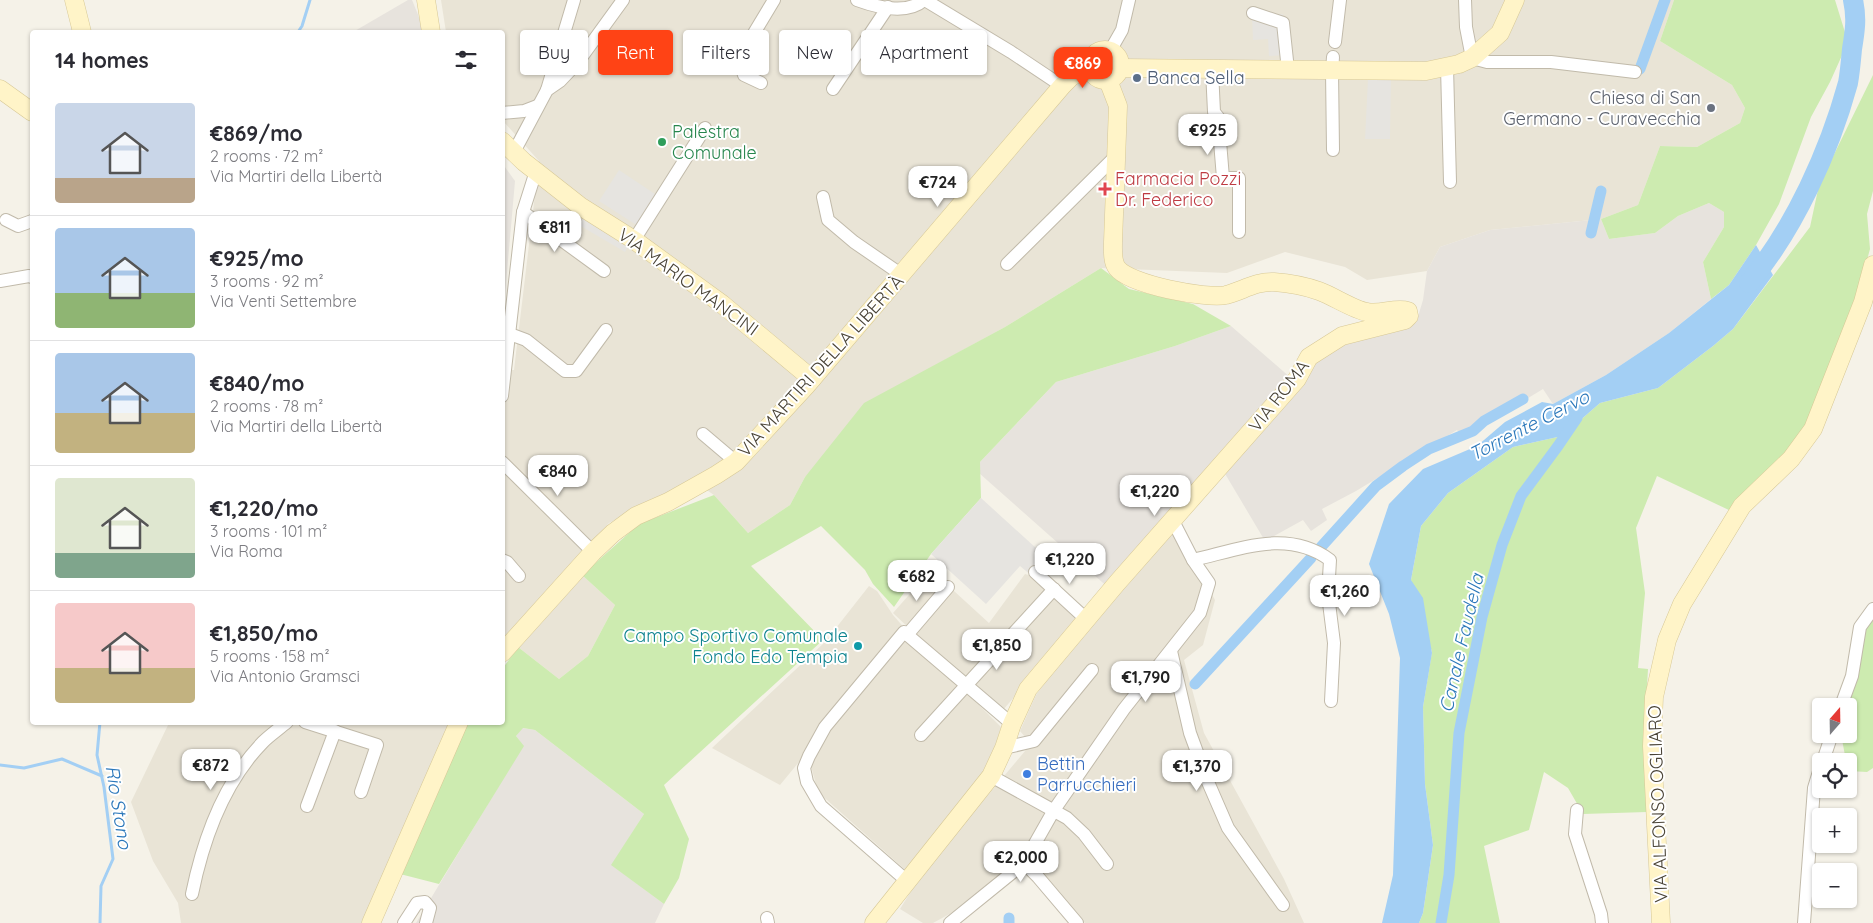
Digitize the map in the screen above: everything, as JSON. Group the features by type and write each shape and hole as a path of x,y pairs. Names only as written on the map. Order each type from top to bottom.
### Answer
{"street":[{"path":"74,0 82,30"},
{"path":"426,0 431,30"},
{"path":"508,147 547,90 574,0"},
{"path":"547,90 560,81 578,62 624,0"},
{"path":"761,83 744,75 739,58 774,0"},
{"path":"857,0 873,6 888,8 918,5 924,0 1011,52 1062,86"},
{"path":"1335,42 1340,0"},
{"path":"1465,0 1466,27 1472,58"},
{"path":"1114,74 1118,58 1110,51 1096,52 1092,56 1089,66 1090,71 1097,79 1114,74 1212,70 1288,70 1332,64 1426,71 1459,64 1472,58 1500,33 1515,0"},
{"path":"1110,51 1122,30 1128,6"},
{"path":"833,89 888,8"},
{"path":"1253,13 1283,22 1288,70"},
{"path":"1472,58 1487,62 1550,62 1635,72"},
{"path":"1332,64 1333,150"},
{"name":"VIA MARTIRI DELLA LIBERTÀ","path":"505,650 593,552 613,534 636,516 668,502 736,462 812,379 1062,86 1071,77 1089,66"},
{"path":"1446,67 1450,182"},
{"path":"1212,70 1214,112 1218,117 1223,178 1239,178 1239,232"},
{"name":"VIA ROMA","path":"874,923 992,776 1028,689 1086,619 1297,380 1309,356 1342,336 1405,320 1409,316 1408,311 1400,309 1385,313 1366,312 1317,290 1271,282 1247,286 1227,295 1214,296 1150,285 1129,277 1117,268 1113,258 1118,106 1114,74"},
{"path":"0,90 30,111"},
{"path":"505,113 524,111 537,106"},
{"path":"634,240 705,128"},
{"name":"VIA MARIO MANCINI","path":"508,147 536,172 580,206 634,240 722,304 812,379"},
{"path":"1008,264 1116,156"},
{"path":"505,373 523,212 536,172"},
{"path":"823,197 828,220 854,242 902,275"},
{"path":"523,212 604,271"},
{"path":"6,220 18,226 30,222"},
{"name":"VIA ALFONSO OGLIARO","path":"1661,923 1652,746 1654,697 1667,640 1682,604 1742,506 1791,459 1813,429 1863,302 1873,265"},
{"path":"0,281 30,277"},
{"path":"510,334 526,340 565,371 576,371 606,330"},
{"path":"703,434 736,462"},
{"path":"505,465 593,552"},
{"path":"950,923 1024,863 1054,810 1124,709 1200,613 1209,582 1193,560 1173,521"},
{"path":"1193,560 1214,556 1231,549 1262,544 1290,545 1319,552 1330,560 1328,594 1334,643 1331,701"},
{"path":"505,561 519,576"},
{"path":"1035,572 1086,619"},
{"path":"907,635 948,587"},
{"path":"921,735 1054,589"},
{"path":"1845,698 1852,676 1860,627 1873,610"},
{"path":"907,881 822,806 806,782 804,768 825,727 904,632 1012,724"},
{"path":"1171,651 1190,734 1228,828 1283,905"},
{"path":"1004,748 1034,741 1092,670"},
{"path":"192,894 197,869 224,798 242,767 258,748 284,725"},
{"path":"315,725 377,745 362,792"},
{"path":"371,923 458,725"},
{"path":"307,806 335,731"},
{"path":"992,776 1067,818 1084,834 1107,864"},
{"path":"1804,923 1806,871 1813,798"},
{"path":"1577,810 1575,834 1601,914 1602,923"},
{"path":"1024,863 1077,923"},
{"path":"404,923 417,903 424,902 430,908 426,923"}],"shaded area":[{"path":"408,0 412,0 424,30 356,30"},
{"path":"441,0 1674,0 1660,41 1732,85 1745,108 1740,123 1697,147 1660,146 1638,205 1601,219 1490,230 1440,247 1427,271 1367,280 1345,267 1285,252 1227,273 1101,268 1005,327 941,362 805,477 790,505 748,533 714,495 692,480 609,523 570,568 582,575 615,605 588,656 559,679 518,647 508,633 505,636 505,370 514,370 539,161 505,123 505,30 446,30"},
{"path":"1283,14 1285,55 1269,56 1268,39 1253,40 1252,16"},
{"path":"1368,78 1391,79 1390,139 1365,139"},
{"path":"505,167 515,181 505,295"},
{"path":"619,170 658,196 638,226 599,201"},
{"path":"1709,203 1724,212 1724,227 1703,262 1711,299 1669,333 1606,375 1553,404 1543,389 1463,437 1457,430 1356,491 1322,509 1327,520 1311,531 1303,520 1265,541 1224,472 1111,590 979,473 980,462 1056,382 1175,346 1231,326 1291,378 1325,350 1416,323 1423,300 1427,271 1440,247 1490,230 1601,219 1609,239 1655,233 1678,216"},
{"path":"584,215 631,243 625,252 579,225"},
{"path":"981,498 1048,559 1032,576 1020,566 986,604 931,554"},
{"path":"1173,521 1215,600 1203,645 1184,660 1204,733 1284,879 1304,923 1085,923 1024,854 966,905 933,923 923,923 900,909 923,872 1031,744 1020,731 1036,695"},
{"path":"931,570 989,623 1025,574 1054,582 1087,612 1003,710 948,665 893,613"},
{"path":"869,586 877,591 893,615 907,631 780,785 712,748 825,642"},
{"path":"907,639 960,686 1001,727 985,778 911,875 818,792 810,762 825,737"},
{"path":"168,725 449,725 364,923 181,923 178,903 153,861 131,802"},
{"path":"522,728 535,730 644,814 612,865 664,904 655,923 416,923 523,746 516,736"}],"green space":[{"path":"1674,0 1835,0 1848,42 1830,82 1811,117 1779,204 1756,245 1729,285 1711,299 1703,262 1724,227 1724,212 1709,203 1678,216 1655,233 1609,239 1601,219 1638,205 1660,146 1697,147 1740,123 1745,108 1732,85 1660,41"},
{"path":"1873,75 1873,191 1867,214 1870,249 1856,300 1807,424 1786,453 1731,511 1657,476 1636,528 1645,593 1638,668 1648,669 1646,704 1647,812 1583,814 1568,788 1544,772 1529,830 1484,846 1500,923 1419,923 1423,913 1433,845 1425,784 1423,707 1432,652 1411,580 1421,526 1448,493 1513,447 1562,436 1600,403 1658,388 1733,329 1810,227 1819,185"},
{"path":"1101,268 1129,289 1193,304 1231,326 1175,346 1056,382 980,462 981,498 931,554 894,607 873,584 865,570 821,526 751,566 823,640 664,785 689,839 679,878 664,904 611,865 644,814 535,730 523,728 516,736 524,746 439,884 400,874 464,725 505,725 505,665 518,647 559,679 588,656 615,605 582,575 639,524 714,495 748,533 790,505 805,477 864,403 1005,327"},
{"path":"1873,618 1873,768 1867,772 1857,771 1857,753 1845,753 1843,743 1858,742 1858,698 1849,698 1864,631"}],"water":[{"path":"1756,245 1773,275 1733,329 1713,346 1658,388 1600,403 1562,436 1513,447 1448,493 1421,526 1411,580 1423,598 1432,653 1423,707 1425,784 1433,845 1423,913 1419,923 1382,923 1393,875 1400,658 1389,614 1369,564 1389,504 1423,469 1477,446 1505,422 1542,402 1553,404 1606,375 1669,333 1729,285"}],"waterway":[{"name":"Rio Stono","path":"299,30 310,0"},
{"path":"1640,69 1665,0"},
{"name":"Torrente Cervo","path":"1749,283 1766,261 1796,213 1809,188 1831,135 1849,79 1855,24 1853,0"},
{"path":"1591,233 1601,191"},
{"path":"1321,547 1376,486 1403,466 1429,449 1473,431 1484,421 1523,399"},
{"name":"Canale Faudella","path":"1441,923 1449,875 1459,733 1482,617 1502,545 1521,496 1577,418"},
{"path":"1195,684 1311,558"},
{"name":"Rio Stono","path":"100,725 97,755 104,787 113,859 101,886 100,923"},
{"path":"0,765 24,768 62,759 102,776"},
{"path":"1009,918 1009,923"}],"place":[{"name":"Banca Sella","path":"1137,78"},
{"name":"Chiesa di San Germano - Curavecchia","path":"1711,108"},
{"name":"Palestra Comunale","path":"662,142"},
{"name":"Farmacia Pozzi Dr. Federico","path":"1105,189"},
{"name":"Campo Sportivo Comunale Fondo Edo Tempia","path":"858,646"},
{"name":"Bettin Parrucchieri","path":"1027,774"}]}
